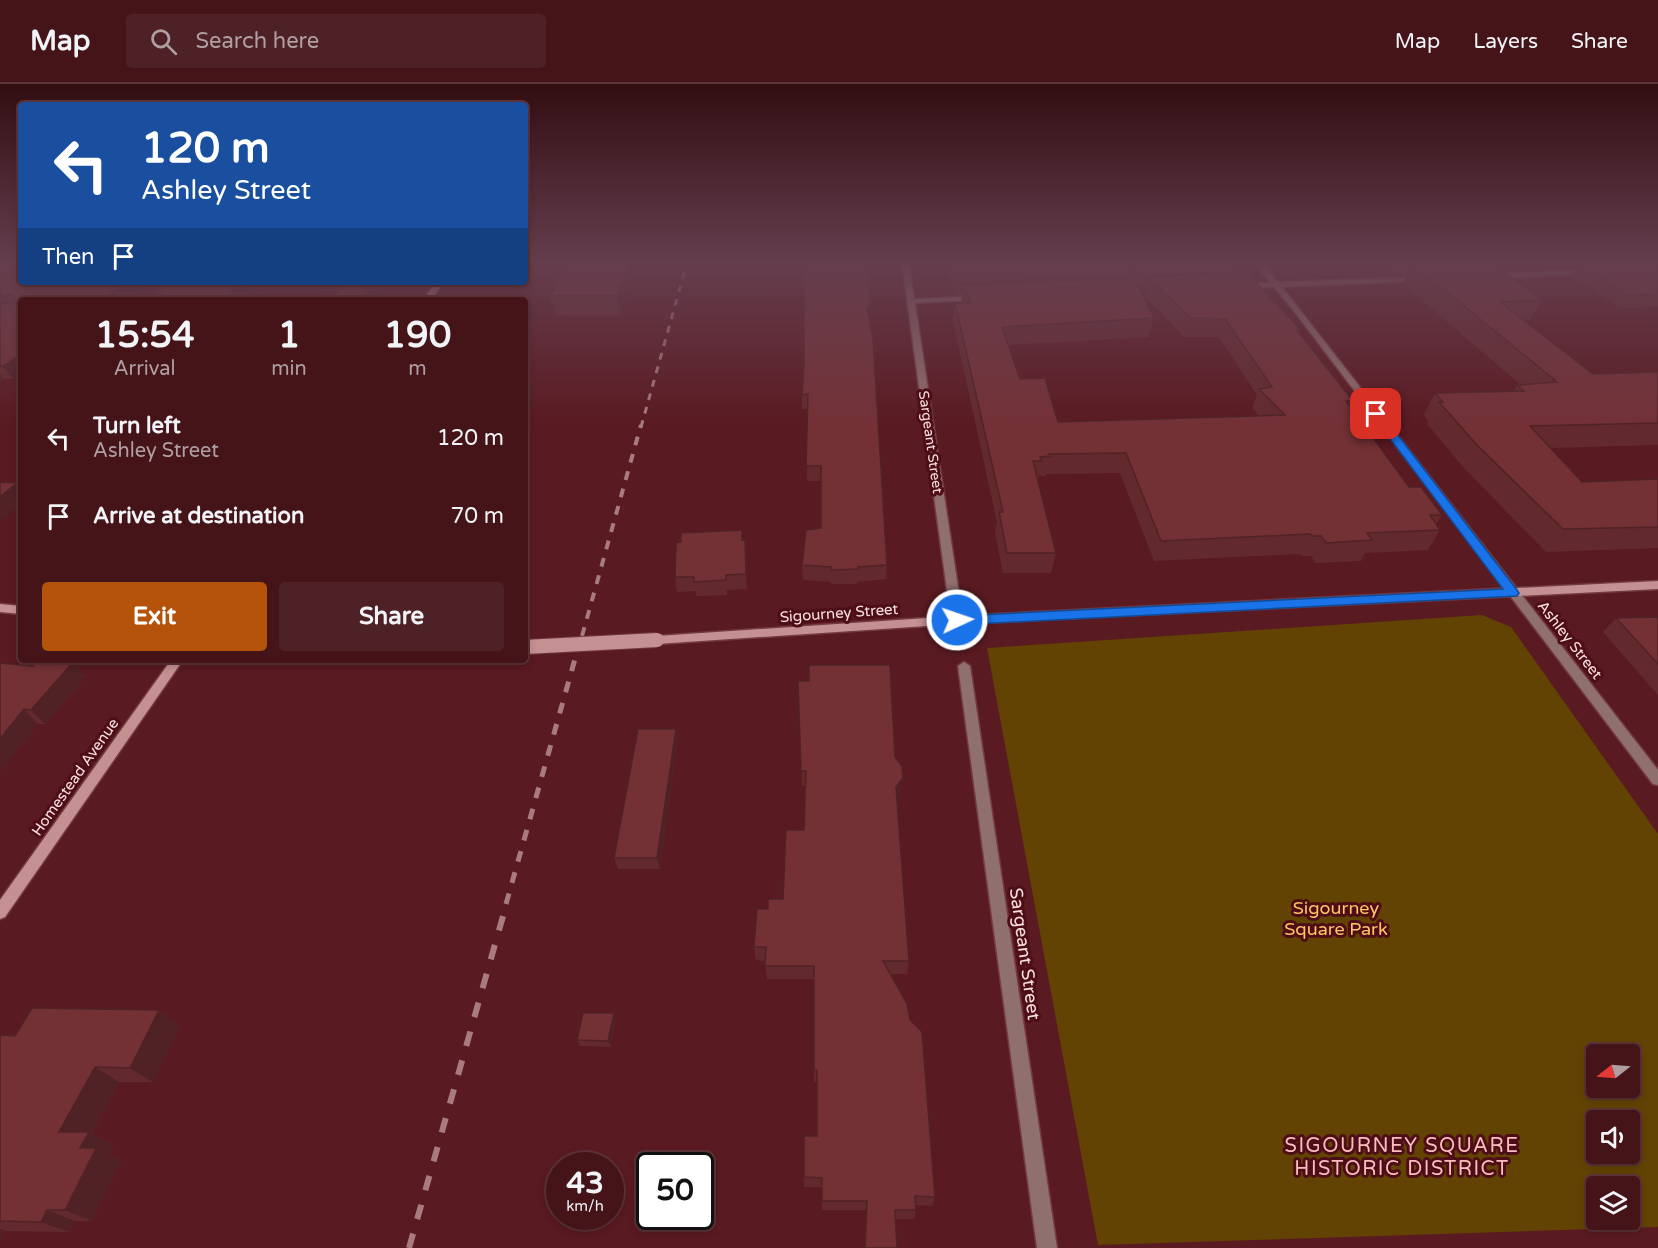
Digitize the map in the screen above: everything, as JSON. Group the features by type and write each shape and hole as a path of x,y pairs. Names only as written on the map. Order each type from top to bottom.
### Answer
{"main road":[{"name":"Sigourney Street","path":"528,647 957,620 1658,585"},
{"path":"0,608 18,610"},
{"name":"Homestead Avenue","path":"0,912 175,663"}],"street":[{"name":"Sargeant Street","path":"912,317 957,620"},
{"name":"Ashley Street","path":"1302,317 1658,780"},
{"name":"Sargeant Street","path":"964,666 1047,1248"}],"green space":[{"name":"Sigourney Square Park","path":"1482,615 1511,627 1658,834 1658,1227 1640,1228 1640,1176 1586,1176 1586,1229 1098,1245 987,648"}],"building":[{"path":"0,317 18,317 18,356 0,366"},
{"path":"804,317 869,317 873,338 887,565 831,570 831,567 802,565 806,530 821,528 821,466 806,466 808,394 802,395"},
{"path":"958,317 1154,317 1002,327 1020,379 1045,378 1058,422 1285,415 1259,389 1272,387 1225,319 1190,318 1289,317 1301,330 1297,330 1353,401 1346,401 1409,487 1421,487 1442,515 1430,515 1440,530 1367,533 1372,540 1326,543 1321,536 1310,534 1161,541 1126,453 1049,454 1050,456 1040,457 1042,461 1033,461 1056,553 1007,553 999,512 1003,512"},
{"path":"1478,317 1520,317 1593,374 1658,372 1658,423 1530,426 1582,482 1658,479 1658,527 1563,529 1477,445 1439,402 1443,402 1435,393 1524,391 1517,385 1557,382"},
{"path":"0,482 17,483 0,497"},
{"path":"742,530 742,540 745,539 746,574 726,575 726,580 694,582 694,577 675,577 676,543 681,542 681,533"},
{"path":"1658,617 1658,664 1616,618"},
{"path":"0,663 33,666 36,663 72,663 31,710 24,709 0,739"},
{"path":"809,665 890,665 895,757 902,766 903,778 896,787 909,961 883,961 907,1004 910,1020 922,1032 935,1197 915,1196 916,1210 895,1210 897,1248 865,1248 867,1201 822,1201 822,1178 804,1177 804,1136 817,1136 817,1070 814,1070 814,966 765,966 766,947 754,947 757,909 768,909 768,899 783,899 786,830 804,830 806,771 801,771 798,681 809,681"},
{"path":"638,729 676,729 657,858 614,858"},
{"path":"32,1008 159,1010 130,1068 95,1067 59,1132 89,1132 80,1148 96,1148 65,1210 47,1210 41,1222 0,1221 0,1038 1,1035 15,1036"},
{"path":"583,1013 614,1013 608,1041 577,1040"}],"railway":[{"path":"641,427 672,317"},
{"path":"582,636 641,425"},
{"path":"506,904 582,634"},
{"path":"409,1248 507,902"}],"district":[{"name":"SIGOURNEY SQUARE HISTORIC DISTRICT","path":"1402,1156"}],"route":[{"path":"957,620 1512,593 1376,414"}]}
